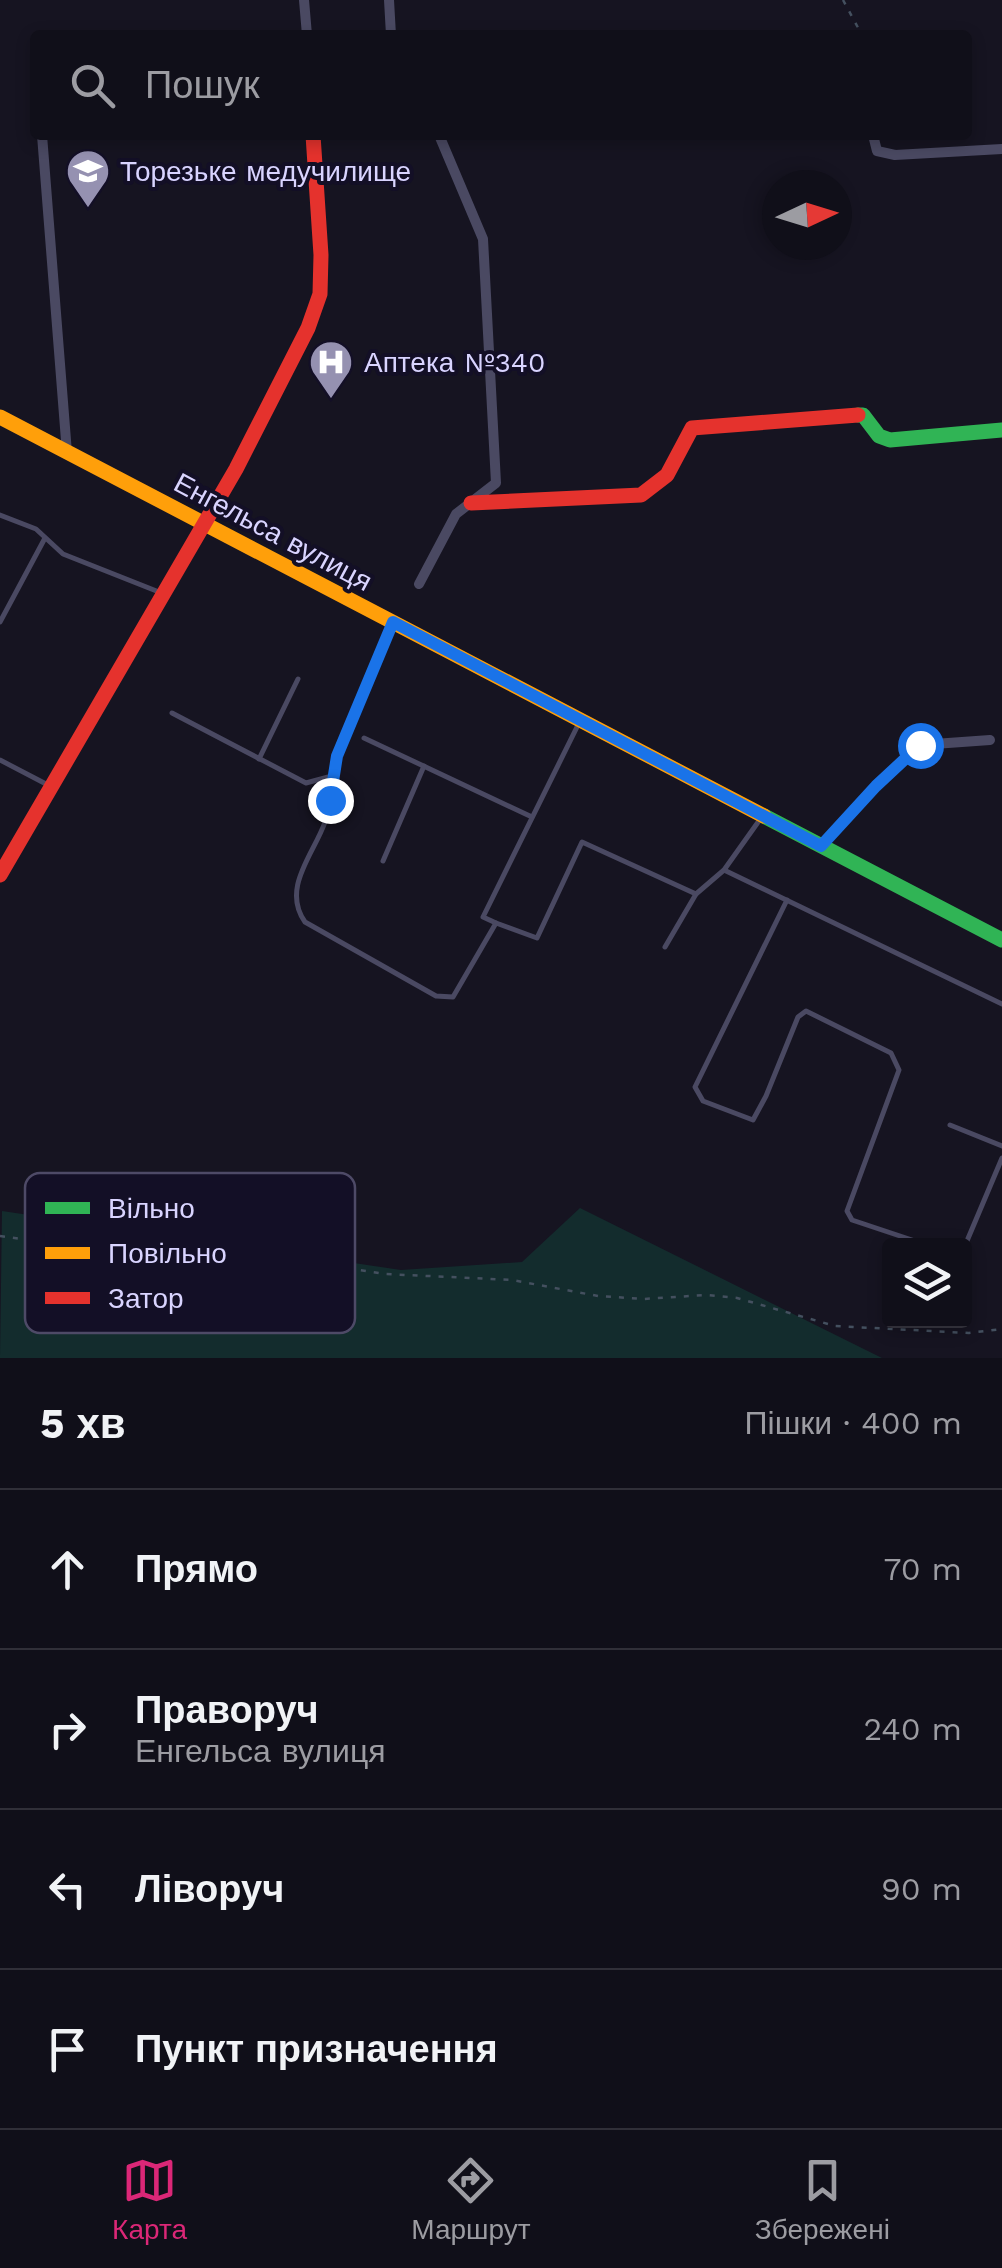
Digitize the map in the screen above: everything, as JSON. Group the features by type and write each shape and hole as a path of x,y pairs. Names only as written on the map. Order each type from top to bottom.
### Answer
{"street":[{"path":"304,0 307,30"},
{"path":"389,0 391,30"},
{"path":"42,140 68,452"},
{"path":"0,875 236,469 308,328 320,294 313,140"},
{"path":"419,584 456,514 496,484 483,239 441,140"},
{"path":"875,140 878,151 894,156 1002,149"},
{"path":"471,502 642,495 671,471 692,428 862,415 879,436 890,440 1002,430"},
{"name":"Енгельса вулиця","path":"0,417 1002,940"},
{"path":"821,846 920,745 990,740"}],"lane":[{"path":"0,515 36,529 62,554 162,594"},
{"path":"0,622 45,538"},
{"path":"393,622 337,756 325,822 300,878 298,912 305,922 446,999 453,997 496,924"},
{"path":"260,759 298,679"},
{"path":"172,713 306,783 332,776"},
{"path":"580,720 483,917 536,938 582,842 696,894"},
{"path":"364,738 532,817"},
{"path":"0,760 51,786"},
{"path":"383,860 424,766"},
{"path":"666,947 696,894 724,870 762,815"},
{"path":"724,870 1002,1004"},
{"path":"787,900 695,1088 703,1101 753,1120 798,1018 806,1011 891,1053 899,1070 847,1211 852,1220 906,1238"},
{"path":"950,1125 1002,1146"},
{"path":"968,1238 1002,1158"}],"path":[{"path":"843,0 859,30"},
{"path":"0,1236 25,1240"},
{"path":"355,1269 444,1279 502,1278 625,1298 737,1298 835,1326 969,1333 1002,1329"}],"green space":[{"path":"580,1208 882,1358 0,1358 2,1211 25,1214 25,1333 355,1333 355,1263 401,1270 522,1262"}],"traffic: fast":[{"path":"858,415 863,415 879,436 890,440 1002,430"},
{"path":"764,816 1002,940"}],"traffic: slow":[{"path":"0,417 764,816"}],"traffic: jam":[{"path":"0,875 236,469 308,328 320,294 313,140"},
{"path":"471,503 641,495 667,475 692,428 858,415"}],"place":[{"name":"Торезьке медучилище","path":"88,209"},
{"name":"Аптека №340","path":"331,400"}],"route":[{"path":"330,800 337,756 393,622 821,846 845,817 920,745"}]}
